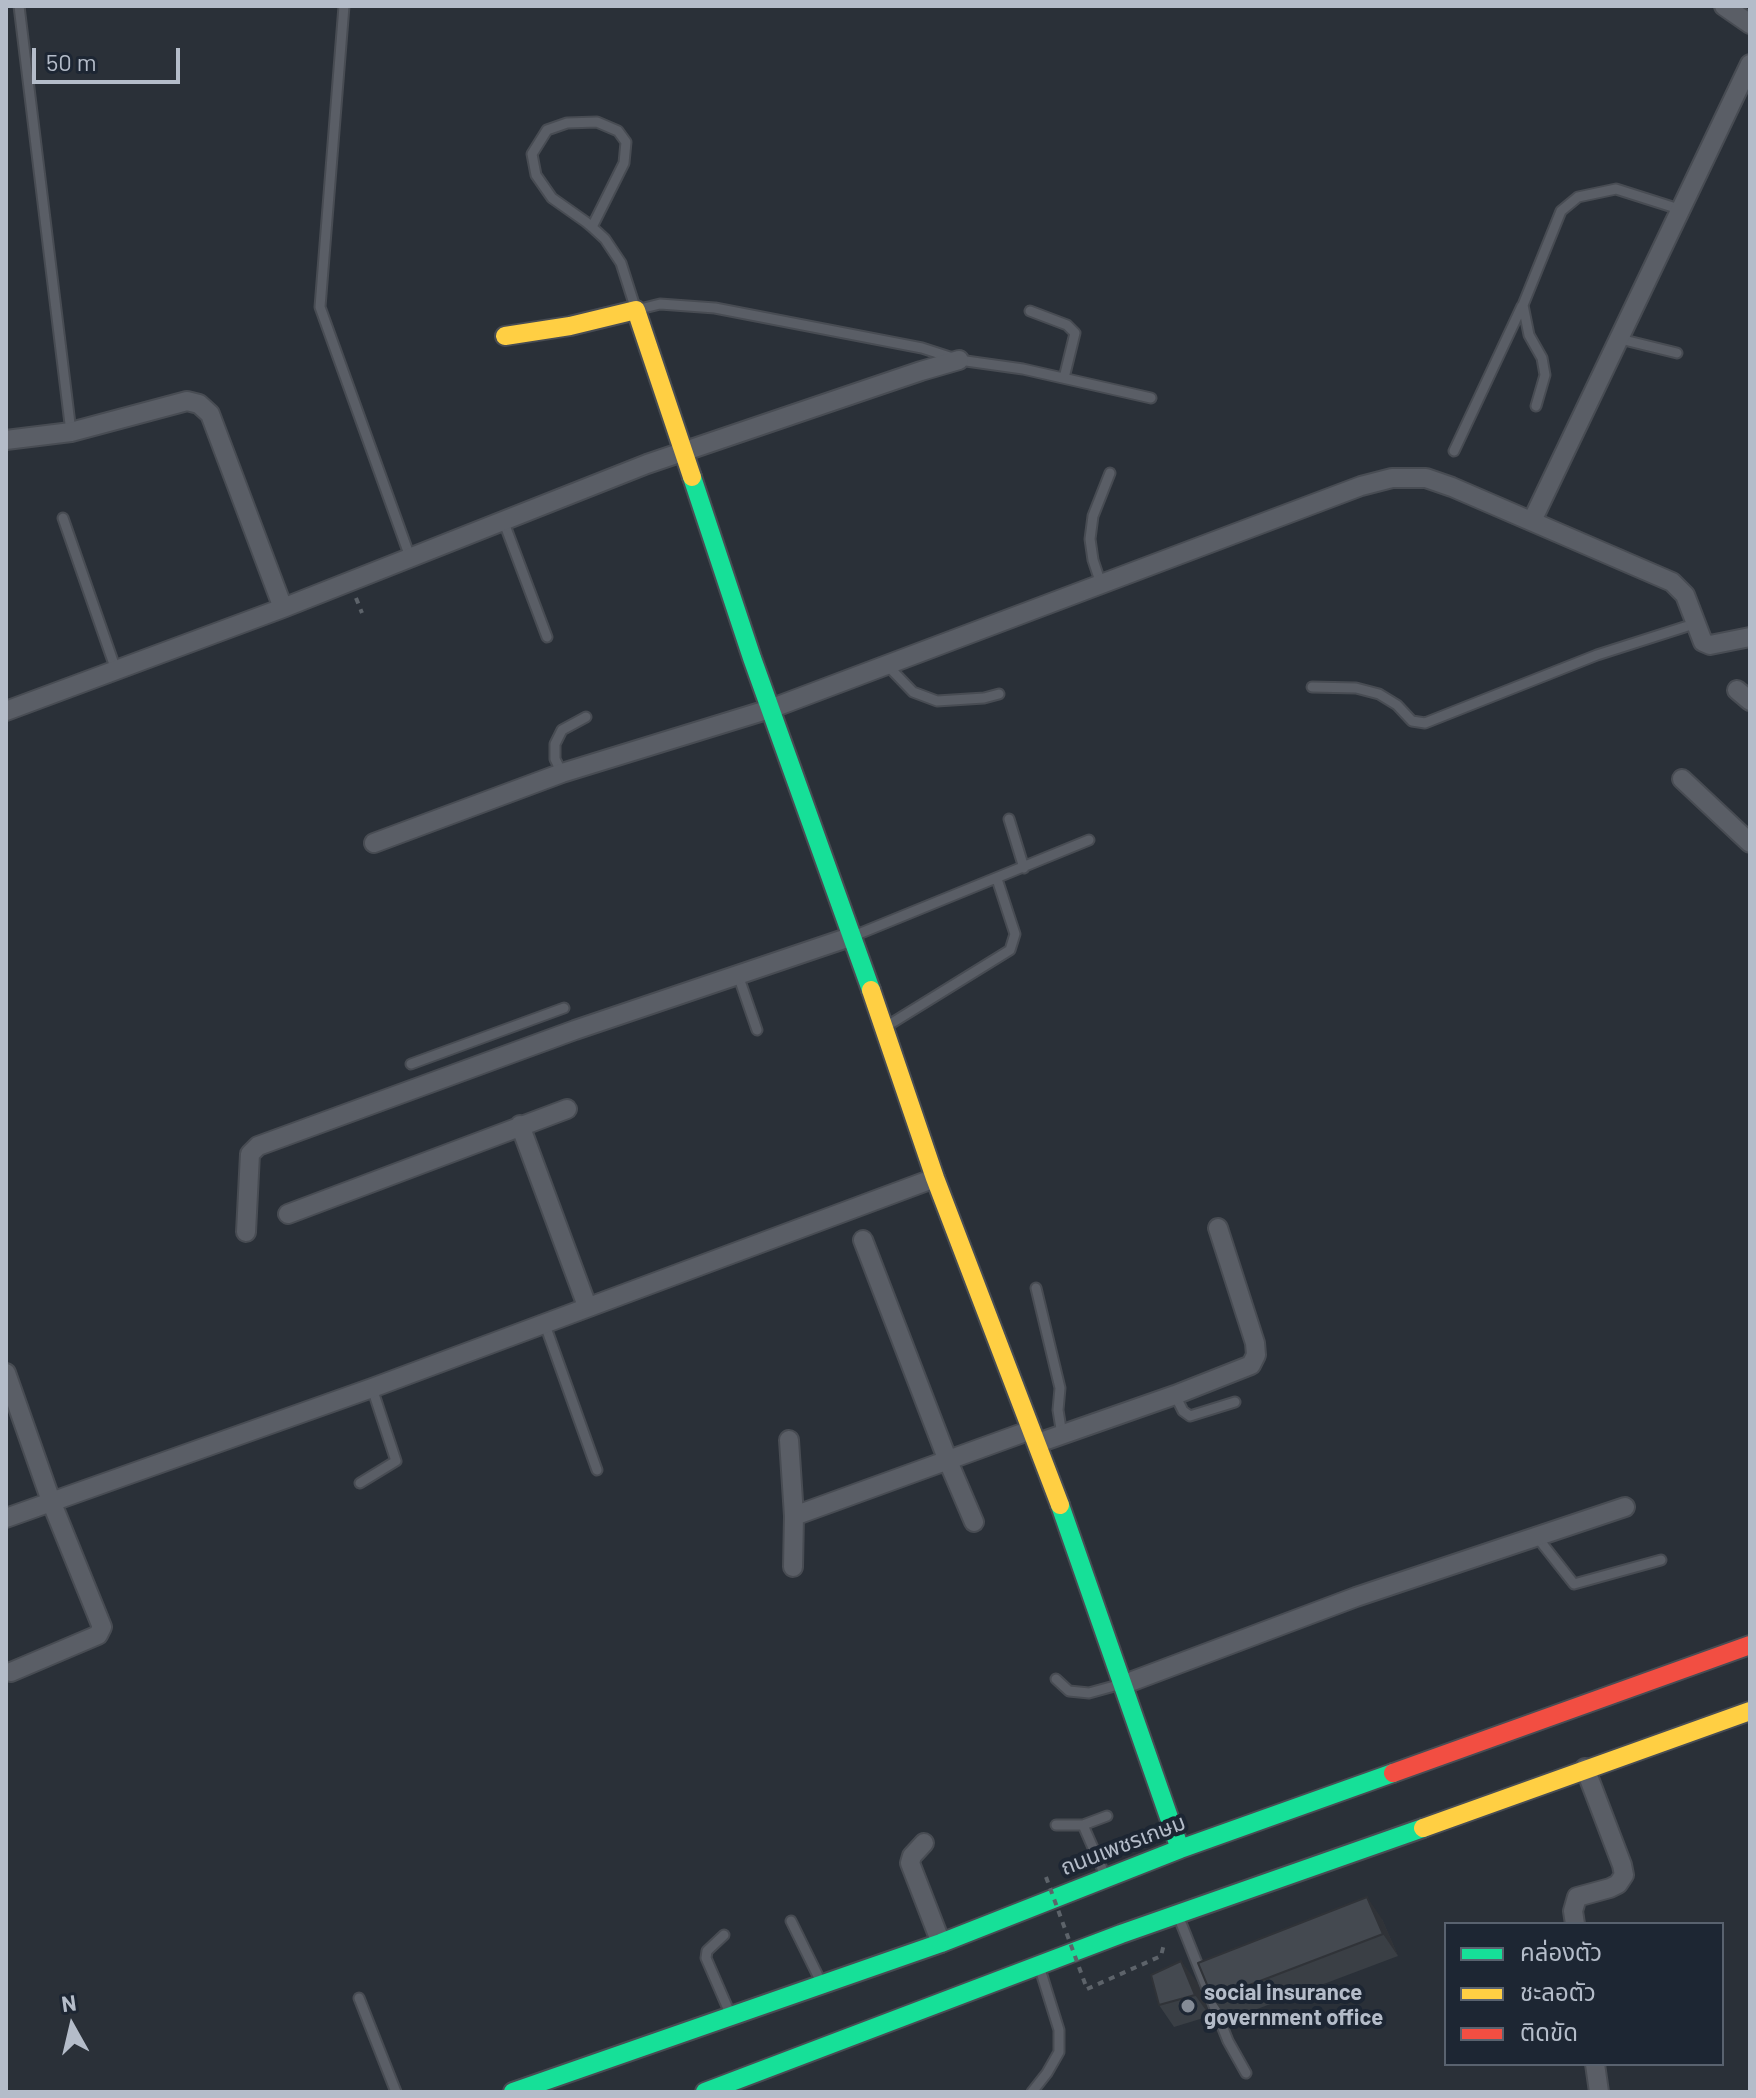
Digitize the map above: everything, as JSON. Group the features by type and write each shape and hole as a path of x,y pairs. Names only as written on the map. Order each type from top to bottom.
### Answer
{"main road":[{"path":"505,336 570,326 636,310 770,709 853,936 935,1178 1035,1437 1180,1849"},
{"name":"ถนนเพชรเกษม","path":"513,2092 941,1943 1105,1876 1750,1645"},
{"path":"705,2092 1174,1916 1750,1711"}],"street":[{"path":"1724,6 1747,19 1750,24"},
{"path":"1532,521 1750,64"},
{"path":"6,711 283,608 685,451 959,360"},
{"path":"6,440 71,432 187,401 199,404 210,414 283,608"},
{"path":"374,843 562,773 770,709 1361,486 1392,478 1426,478 1672,582 1685,595 1703,642 1710,645 1750,637"},
{"path":"1682,779 1750,843"},
{"path":"246,1232 250,1154 258,1146 521,1049 853,936"},
{"path":"288,1214 567,1109"},
{"path":"520,1125 587,1306"},
{"path":"6,1518 372,1388 935,1178"},
{"path":"794,1516 948,1461 1035,1437 1062,1435 1251,1365 1256,1355 1255,1343 1218,1228"},
{"path":"863,1240 974,1522"},
{"path":"6,1373 51,1501 102,1627 98,1635 11,1672"},
{"path":"789,1440 794,1516 793,1567"},
{"path":"1122,1685 1356,1597 1625,1507"},
{"path":"1575,1922 1573,1911 1577,1897 1610,1888 1618,1884 1624,1875 1585,1768"},
{"path":"924,1843 910,1863 941,1943"},
{"path":"1595,2066 1599,2092"}],"lane":[{"path":"19,6 71,432"},
{"path":"344,6 320,307 410,557"},
{"path":"592,227 624,163 626,142 618,131 597,122 567,123 547,130 532,154 536,175 552,198 605,239 621,263 636,310 660,304 715,308 922,348 959,360 1023,369 1151,398"},
{"path":"1454,451 1523,305 1561,211 1578,197 1616,189 1682,210"},
{"path":"1523,305 1529,335 1542,358 1545,375 1536,406"},
{"path":"1030,311 1067,325 1075,333 1064,378"},
{"path":"1620,339 1677,353"},
{"path":"1101,584 1090,539 1093,516 1110,473"},
{"path":"63,518 116,670"},
{"path":"503,520 547,637"},
{"path":"1312,687 1356,688 1379,694 1397,705 1412,721 1425,723 1597,655 1694,624"},
{"path":"887,665 913,692 937,701 999,694"},
{"path":"562,773 555,759 555,744 562,730 586,717"},
{"path":"1009,819 1024,868"},
{"path":"853,936 1089,840"},
{"path":"884,1028 1010,950 1015,934 997,879"},
{"path":"738,975 757,1030"},
{"path":"411,1064 564,1008"},
{"path":"512,1027 521,1049"},
{"path":"1036,1288 1060,1388 1058,1410 1062,1435"},
{"path":"544,1322 597,1470"},
{"path":"360,1483 396,1461 372,1388"},
{"path":"1175,1395 1183,1411 1190,1416 1235,1402"},
{"path":"1537,1537 1569,1582 1574,1584 1661,1560"},
{"path":"1056,1679 1069,1691 1089,1693 1122,1685"},
{"path":"1056,1825 1083,1825 1107,1816"},
{"path":"1083,1825 1105,1876"},
{"path":"1174,1916 1222,2028 1246,2073"},
{"path":"791,1921 821,1983"},
{"path":"724,1935 707,1951 706,1958 730,2014"},
{"path":"1032,2092 1059,2052 1059,2030 1039,1966"},
{"path":"359,1998 396,2092"}],"path":[{"path":"1046,1877 1087,1989 1161,1956 1174,1916"}],"building":[{"path":"1367,1897 1383,1934 1213,1999 1198,1963"},
{"path":"1181,1961 1195,1995 1159,2005 1151,1975"}],"traffic: fast":[{"path":"692,477 752,658 871,990"},
{"path":"1060,1505 1180,1849"},
{"path":"513,2092 941,1943 1180,1849 1393,1773"},
{"path":"705,2092 1121,1934 1423,1828"}],"traffic: slow":[{"path":"505,336 570,326 636,310 692,477"},
{"path":"871,990 935,1178 1060,1505"},
{"path":"1423,1828 1750,1711"}],"traffic: jam":[{"path":"1393,1773 1750,1645"}],"place":[{"name":"social insurance government office","path":"1188,2006"}]}
